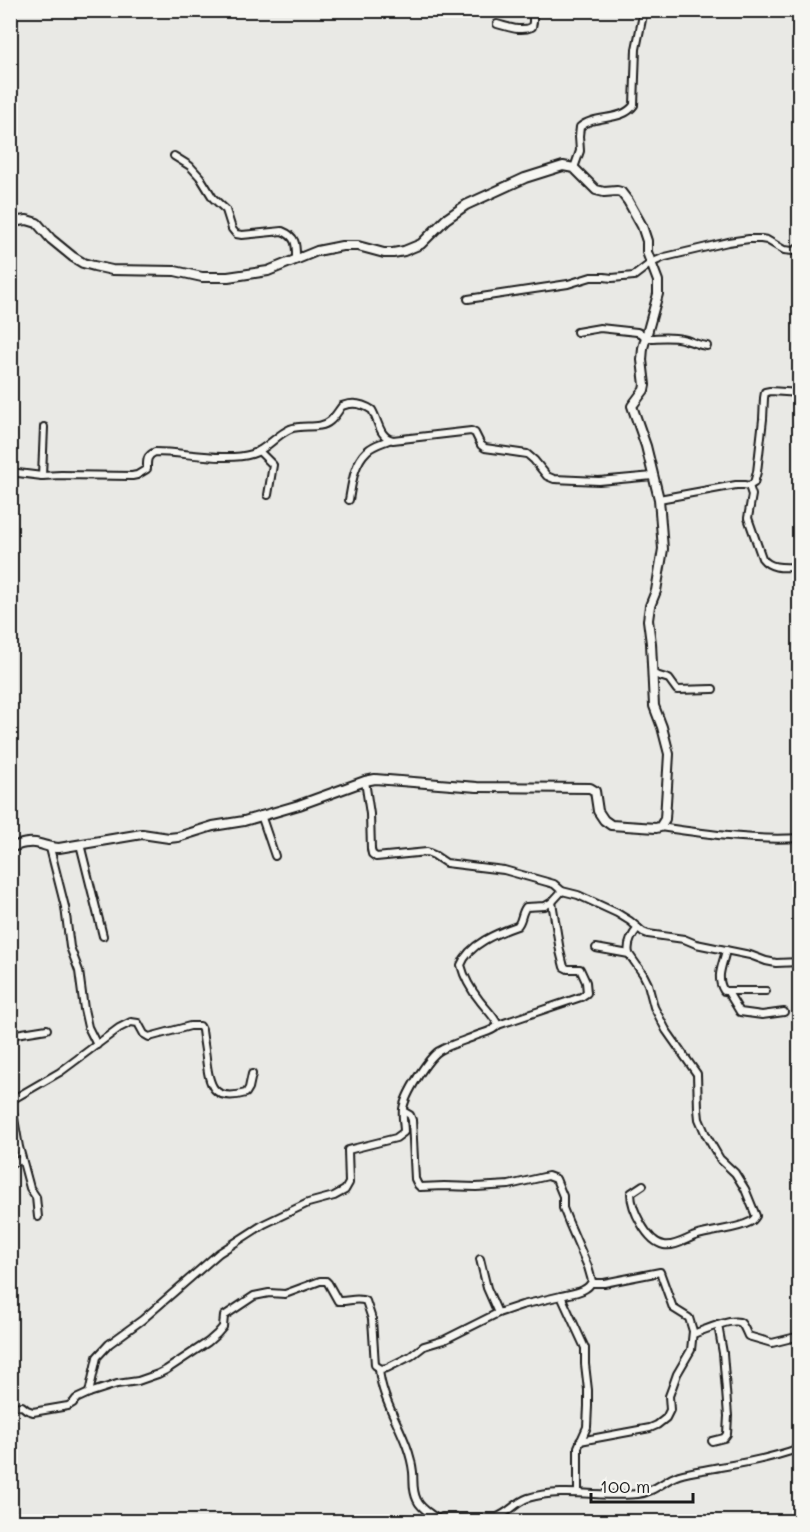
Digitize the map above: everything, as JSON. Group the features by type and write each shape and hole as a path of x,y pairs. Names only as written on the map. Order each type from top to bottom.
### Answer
{"street":[{"path":"497,24 521,30 528,29 532,27 533,10"},
{"path":"574,168 580,151 580,127 591,120 626,112 634,105 636,49 644,10"},
{"path":"174,156 190,166 201,177 213,198 226,210 236,234 242,236 282,231 288,234 296,244 296,259"},
{"path":"10,222 27,220 37,223 51,239 74,257 83,262 112,270 165,270 202,277 228,277 268,271 317,251 351,245 384,253 393,254 404,251 421,244 447,219 466,205 525,177 563,166 574,168 596,190 617,191 625,196 642,226 647,252 658,281 643,348 644,390 632,406 646,446 659,499 663,549 656,591 648,620 654,706 669,754 665,819 660,827"},
{"path":"468,299 568,284 591,277 612,279 634,276 641,273 651,263 665,257 705,246 749,239 767,240 784,250 800,248"},
{"path":"577,332 600,328 637,332 646,338 679,338 693,344 707,346"},
{"path":"659,499 736,485 749,486 754,483 758,472 765,392 800,393"},
{"path":"10,472 42,476 137,475 147,469 147,458 155,452 244,456 259,451 288,430 302,426 322,426 329,422 342,406 348,404 361,405 372,411 384,437 388,440"},
{"path":"42,476 44,427"},
{"path":"349,500 353,476 366,451 374,446 388,440 471,431 475,433 485,448 527,454 547,476 554,479 599,481 653,476"},
{"path":"259,451 273,465 267,495"},
{"path":"749,486 752,495 748,518 762,558 774,566 800,567"},
{"path":"653,674 669,679 677,690 713,689"},
{"path":"10,848 33,843 59,848 142,834 178,837 213,826 244,821 375,779 477,787 590,788 595,791 598,811 611,825 660,827 706,834 773,839 800,838"},
{"path":"365,781 370,814 371,849 372,854 376,857 427,852 446,863 504,870 554,884 562,891 617,914 648,934 684,939 696,944 776,963 800,962"},
{"path":"261,815 275,856"},
{"path":"80,844 103,936"},
{"path":"50,848 64,907 69,947 79,971 87,1027 97,1045"},
{"path":"498,1025 495,1018 478,999 463,971 463,961 467,954 481,942 520,924 526,908 545,906 562,891"},
{"path":"89,1393 97,1357 109,1344 142,1320 219,1253 264,1224 308,1203 334,1196 345,1190 349,1183 348,1150 396,1138 404,1132 404,1104 418,1075 433,1056 492,1030 498,1025 587,993 586,982 580,969 564,967 552,902"},
{"path":"638,928 631,939 629,954 648,984 654,1007 666,1030 697,1074 698,1109 702,1127 720,1159 735,1173 745,1189 756,1216 751,1222 711,1231 671,1245 661,1244 643,1228 631,1201 631,1193 643,1185"},
{"path":"596,948 629,954"},
{"path":"726,950 719,982 724,991 766,991"},
{"path":"728,992 740,1012 762,1015 784,1011"},
{"path":"38,1217 36,1197 30,1188 22,1160 11,1101 60,1072 123,1025 131,1022 138,1023 144,1034 149,1037 198,1025 202,1030 208,1077 214,1090 222,1095 246,1093 252,1074"},
{"path":"10,1035 47,1029"},
{"path":"403,1111 410,1115 412,1120 415,1179 420,1187 509,1185 548,1176 556,1179 563,1196 563,1208 568,1223 588,1267 592,1283"},
{"path":"10,1163 22,1160"},
{"path":"480,1259 487,1288 498,1313"},
{"path":"580,1441 650,1428 666,1418 670,1410 669,1396 677,1374 691,1350 693,1334 689,1318 672,1305 660,1272 604,1283 592,1283"},
{"path":"10,1407 22,1406 33,1412 68,1406 89,1393 158,1374 208,1342 222,1330 224,1316 254,1296 269,1293 285,1294 323,1281 328,1283 338,1301 357,1299 366,1301 372,1319 375,1365 379,1369 389,1406 406,1444 413,1472 414,1492 421,1507 436,1520 450,1516 498,1517 517,1503 531,1497 578,1493 640,1494 654,1490 678,1476 800,1448"},
{"path":"379,1369 387,1368 411,1356 424,1346 444,1340 498,1313 584,1289 590,1287 592,1283"},
{"path":"561,1296 585,1348 588,1390 587,1427 578,1447 578,1493"},
{"path":"693,1334 718,1325 739,1321 748,1336 772,1343 800,1336"},
{"path":"712,1441 724,1438 728,1434 723,1353 718,1325"}]}
